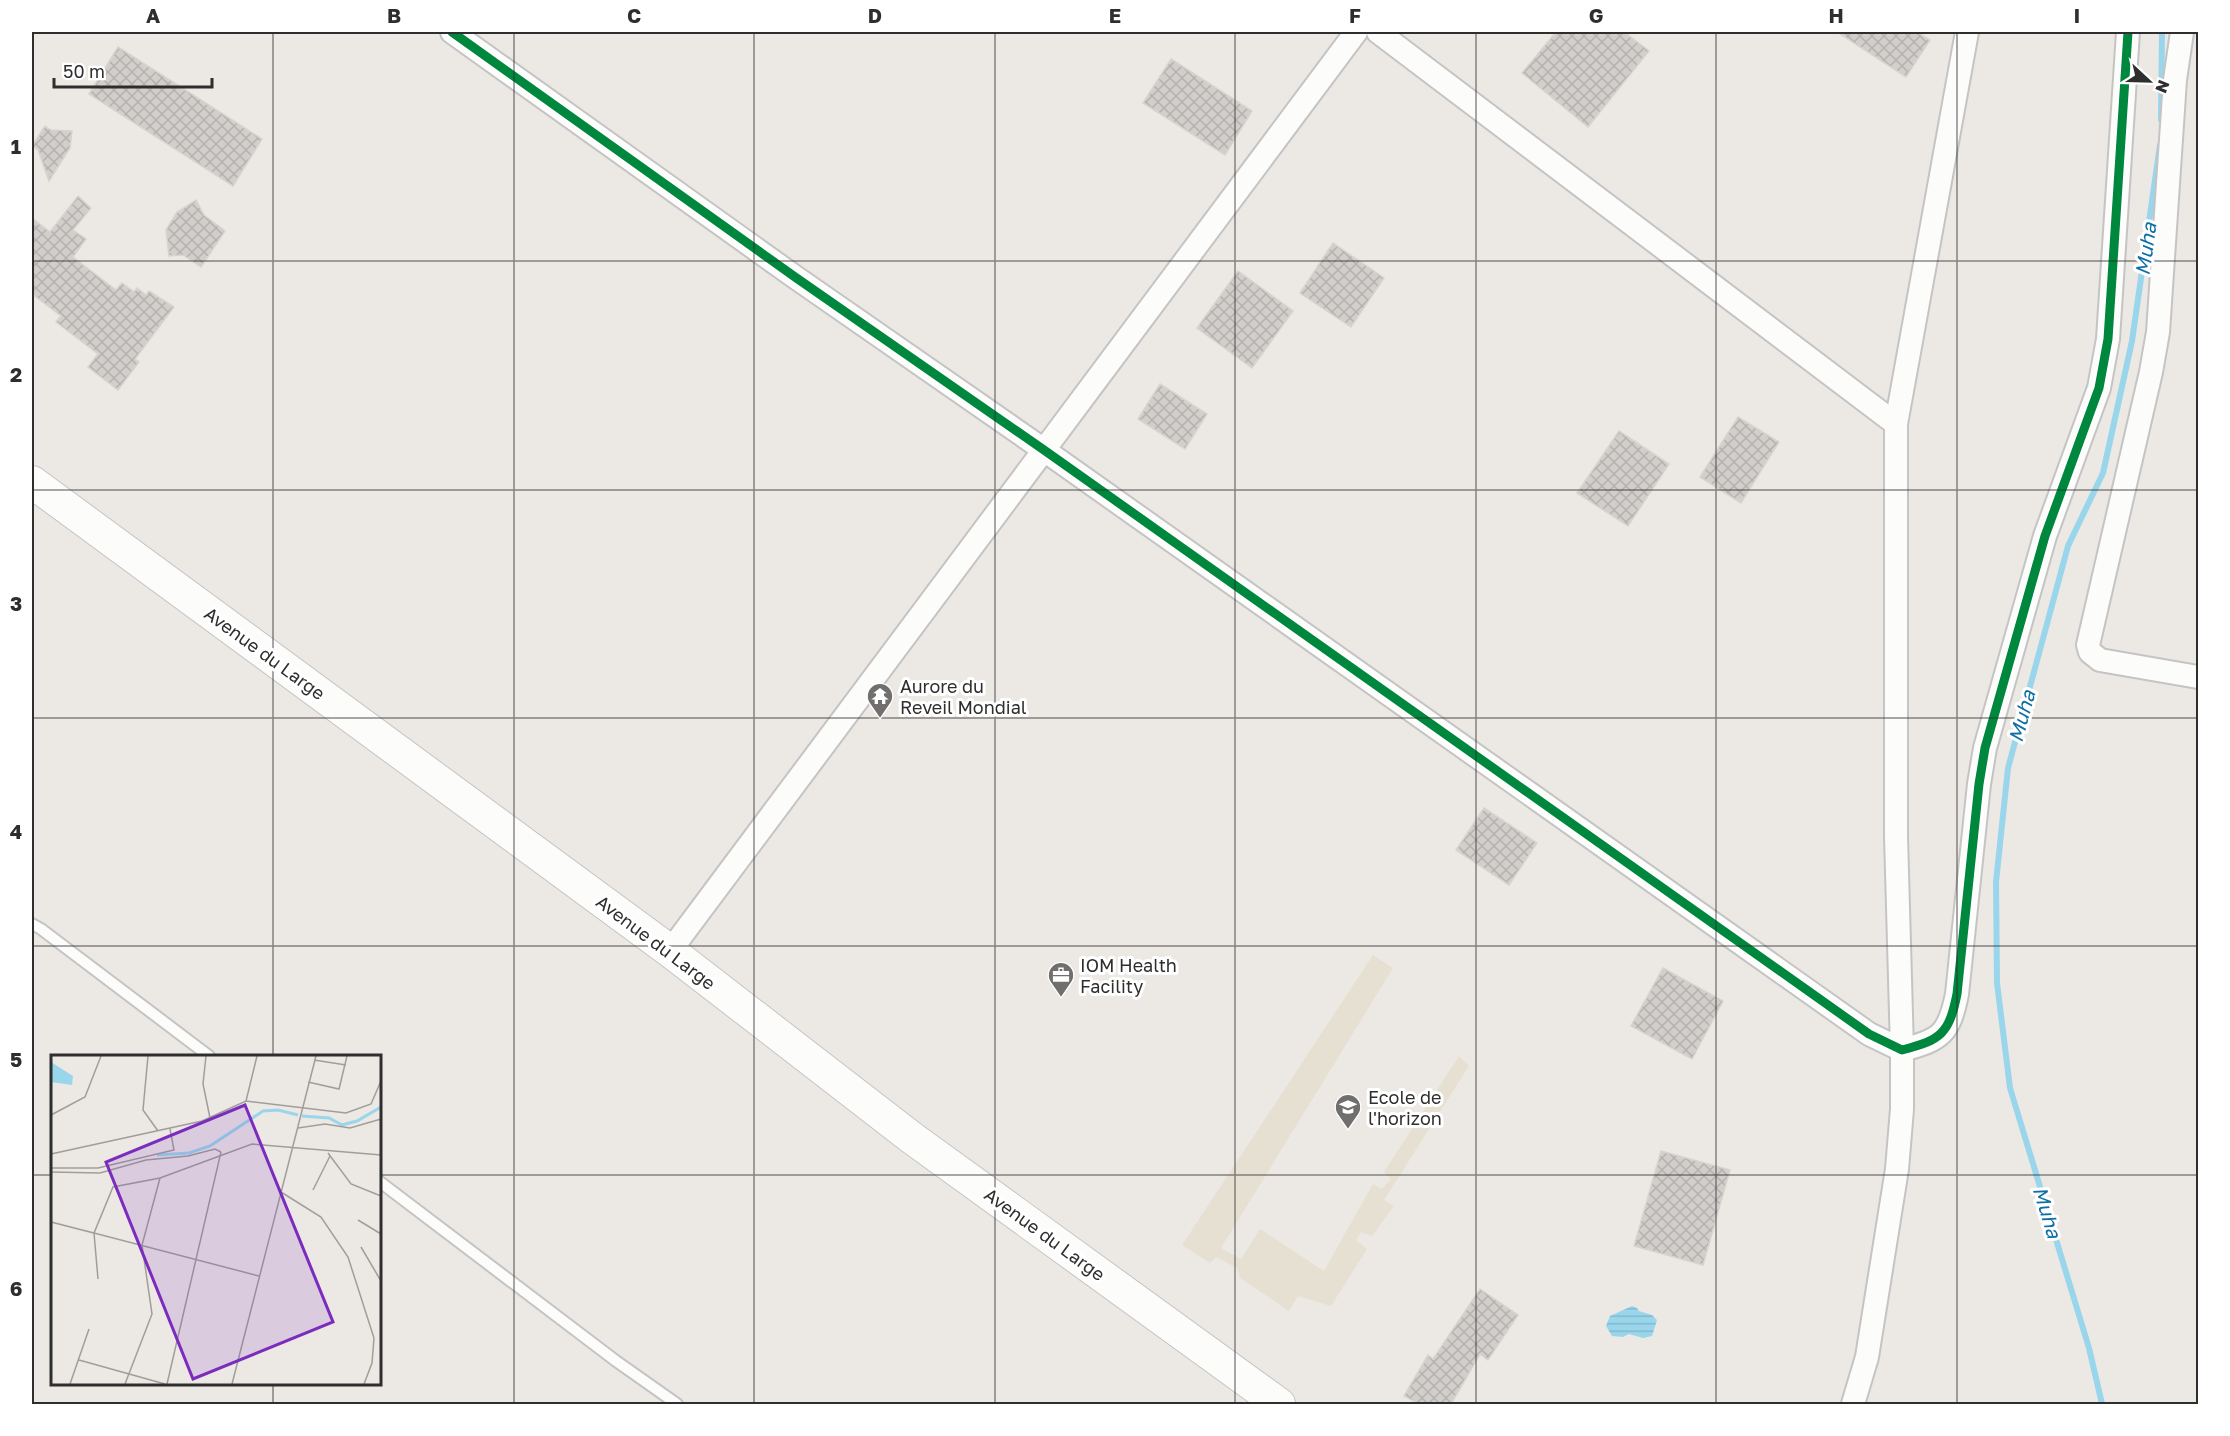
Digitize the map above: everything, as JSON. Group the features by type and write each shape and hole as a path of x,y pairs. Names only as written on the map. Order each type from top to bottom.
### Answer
{"main road":[{"name":"Avenue du Large","path":"32,482 670,951 912,1138 1279,1404"}],"street":[{"path":"452,32 795,277 1044,450 1869,1034 1902,1050 1929,1043 1945,1030 1953,1015 1985,748 2045,536 2099,388 2108,339 2127,32"},
{"path":"670,951 1356,32"},
{"path":"1378,32 1896,424"},
{"path":"1853,1404 1867,1357 1897,1169 1902,1109 1896,836 1896,424 1967,32"},
{"path":"2182,32 2175,80 2158,333 2088,645 2090,652 2100,660 2199,677"}],"lane":[{"path":"32,924 208,1055"},
{"path":"381,1183 616,1361 677,1404"}],"shaded area":[{"path":"1373,955 1393,968 1221,1248 1241,1259 1260,1229 1324,1271 1373,1184 1382,1189 1391,1179 1384,1172 1459,1056 1469,1066 1384,1200 1394,1206 1372,1236 1361,1232 1356,1240 1367,1249 1331,1306 1298,1296 1289,1311 1240,1278 1237,1268 1216,1257 1210,1263 1182,1245"}],"water":[{"path":"1632,1306 1652,1315 1657,1320 1652,1336 1643,1338 1629,1334 1623,1337 1612,1336 1606,1326 1610,1316"}],"building":[{"path":"1556,32 1624,32 1649,51 1588,127 1522,73"},
{"path":"1837,32 1917,32 1930,40 1906,77"},
{"path":"118,47 262,139 233,186 89,94"},
{"path":"1171,59 1252,111 1225,155 1143,103"},
{"path":"45,126 51,130 72,131 70,148 49,181 38,150 32,146"},
{"path":"78,196 91,208 73,230 86,239 73,257 116,290 122,283 134,292 137,288 146,295 149,291 174,307 135,359 139,362 118,390 88,367 98,354 56,322 61,316 32,294 32,218 50,232"},
{"path":"196,200 204,215 225,231 201,267 183,255 169,256 166,230 177,212"},
{"path":"1333,243 1384,278 1351,327 1300,293"},
{"path":"1238,271 1293,311 1252,368 1197,328"},
{"path":"1160,384 1207,414 1185,449 1138,419"},
{"path":"1738,417 1779,442 1741,503 1700,477"},
{"path":"1619,431 1669,464 1628,526 1577,493"},
{"path":"1484,808 1537,843 1509,885 1456,850"},
{"path":"1663,968 1723,1001 1692,1059 1631,1026"},
{"path":"1661,1151 1730,1170 1703,1265 1634,1246"},
{"path":"1480,1289 1518,1315 1488,1360 1480,1354 1451,1404 1419,1404 1404,1396 1428,1355 1433,1359"}],"waterway":[{"name":"Muha","path":"2161,120 2162,32"},
{"name":"Muha","path":"2102,1404 2089,1348 2010,1088 1997,983 1996,882 2008,768 2068,546 2103,473 2132,341 2160,145"}],"cycle path":[{"path":"452,32 795,277 1044,450 1869,1034 1902,1050 1926,1043 1934,1038 1941,1033 1951,1018 1957,994 1979,784 1985,748 2045,536 2099,388 2108,339 2128,32"}],"place":[{"name":"Aurore du Reveil Mondial","path":"880,719"},
{"name":"IOM Health Facility","path":"1061,998"},
{"name":"Ecole de l'horizon","path":"1348,1130"}]}
